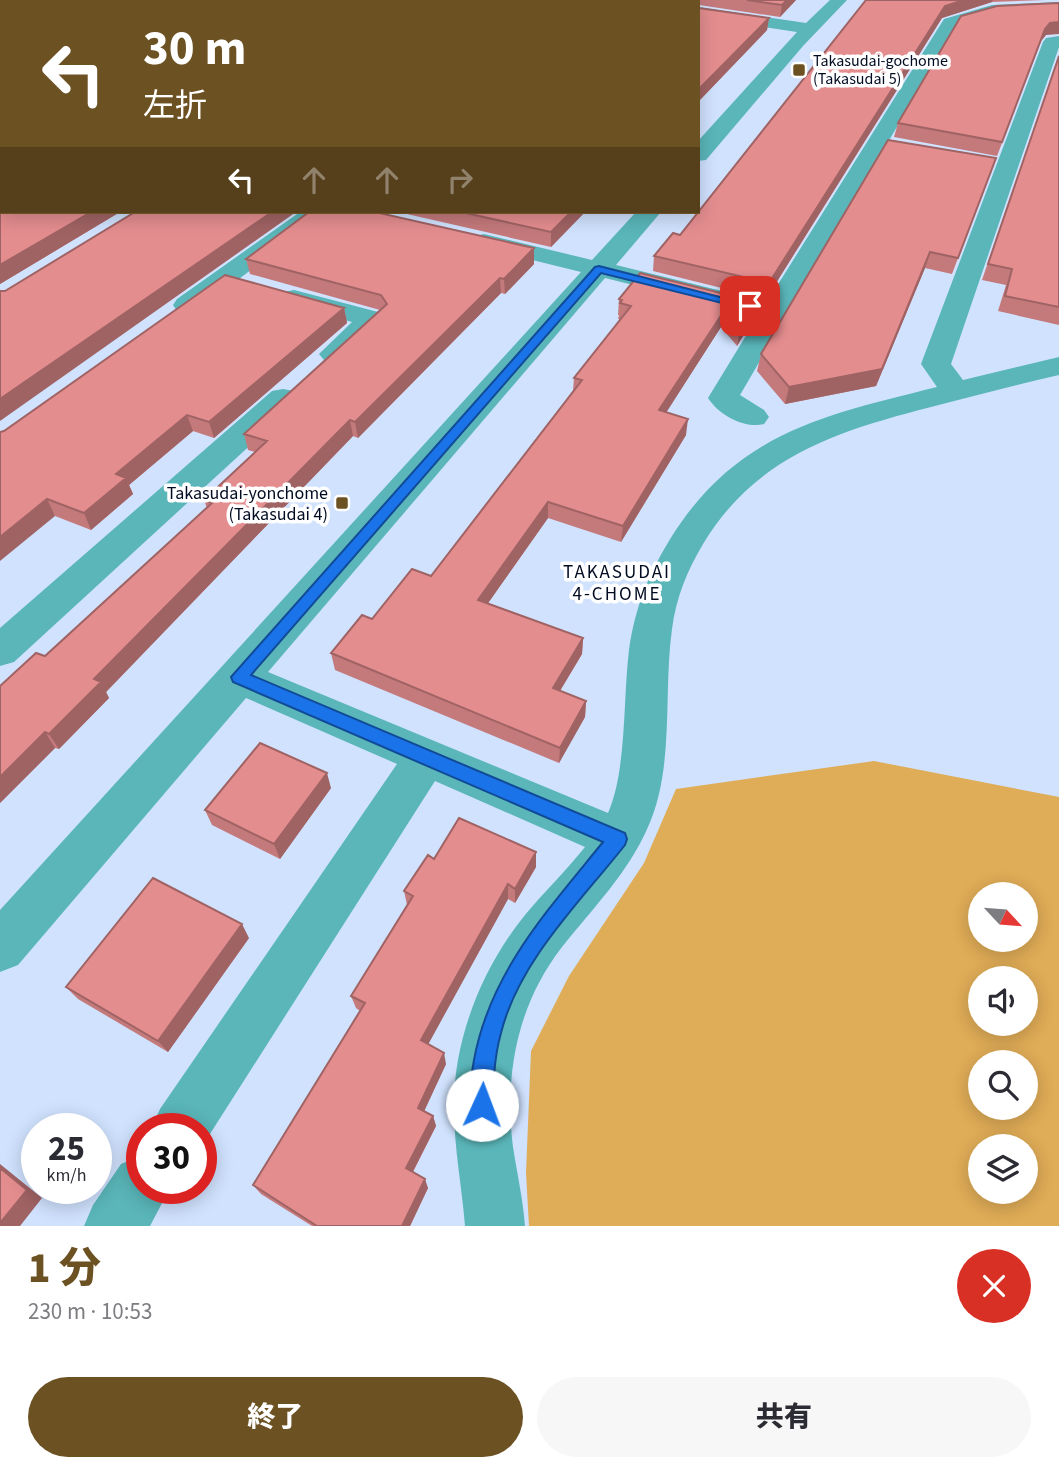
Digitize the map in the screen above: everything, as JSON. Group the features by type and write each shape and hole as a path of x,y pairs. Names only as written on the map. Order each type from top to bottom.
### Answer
{"street":[{"path":"700,153 809,29 839,0"},
{"path":"753,416 723,398 950,23 992,9 1059,7"},
{"path":"700,12 809,29"},
{"path":"955,391 936,365 1052,42 1059,41"},
{"path":"876,142 902,147"},
{"path":"980,162 1007,167"},
{"path":"169,318 312,214"},
{"path":"0,947 647,214"},
{"path":"463,236 774,312"},
{"path":"0,651 372,319 225,278"},
{"path":"495,1226 482,1132 482,1077 490,1033 504,995 521,963 618,839 633,809 641,767 648,662 655,609 673,564 700,520 733,482 765,457 808,435 859,416 1059,366"},
{"path":"239,677 618,839"},
{"path":"191,1113 426,757"},
{"path":"114,1226 129,1204"}],"shaded area":[{"path":"874,761 1059,797 1059,1226 529,1226 526,1173 531,1051 569,976 644,863 676,789"}],"building":[{"path":"747,0 787,0 782,5"},
{"path":"866,0 964,0 945,6 769,283 654,256 673,233 680,235 697,214 700,214 700,210"},
{"path":"1059,3 1059,22 1050,23 1045,29 1002,142 898,123 961,16 997,6"},
{"path":"700,8 769,18 700,88"},
{"path":"1059,56 1059,307 1005,296 1012,269 988,264"},
{"path":"888,140 996,158 958,258 930,252 882,369 789,387 761,354"},
{"path":"0,214 88,214 0,265"},
{"path":"132,214 269,214 0,399 0,291 5,291"},
{"path":"306,214 384,214 534,248 504,279 500,278 355,422 350,420 94,679 101,682 49,734 45,732 0,777 0,686 36,653 45,656 212,503 204,500 267,441 244,434 387,304 381,295 246,259"},
{"path":"470,214 569,214 551,232"},
{"path":"640,273 757,302 740,330 724,311 659,410 688,419 623,526 548,502 478,600 583,638 553,688 586,701 560,748 331,653 362,615 372,619 412,569 431,576 582,380 574,378 631,306 620,303 622,300 619,299"},
{"path":"225,275 344,308 209,422 187,415 116,474 126,478 84,513 47,499 0,537 0,432"},
{"path":"260,743 327,773 274,844 205,810"},
{"path":"459,818 536,852 515,889 508,884 421,1040 444,1053 418,1108 433,1116 406,1168 425,1179 402,1226 317,1226 253,1185 365,1003 351,996 413,896 404,891 428,855 434,859"},
{"path":"153,878 242,924 158,1041 66,987"},
{"path":"0,1168 21,1185 21,1197 0,1223"}],"place":[{"name":"Takasudai-gochome (Takasudai 5)","path":"799,70"},
{"name":"Takasudai-yonchome (Takasudai 4)","path":"342,503"}],"district":[{"name":"TAKASUDAI 4-CHOME","path":"617,583"}],"route":[{"path":"482,1105 482,1077 490,1033 504,995 541,934 618,839 239,677 599,269 750,306"}]}
